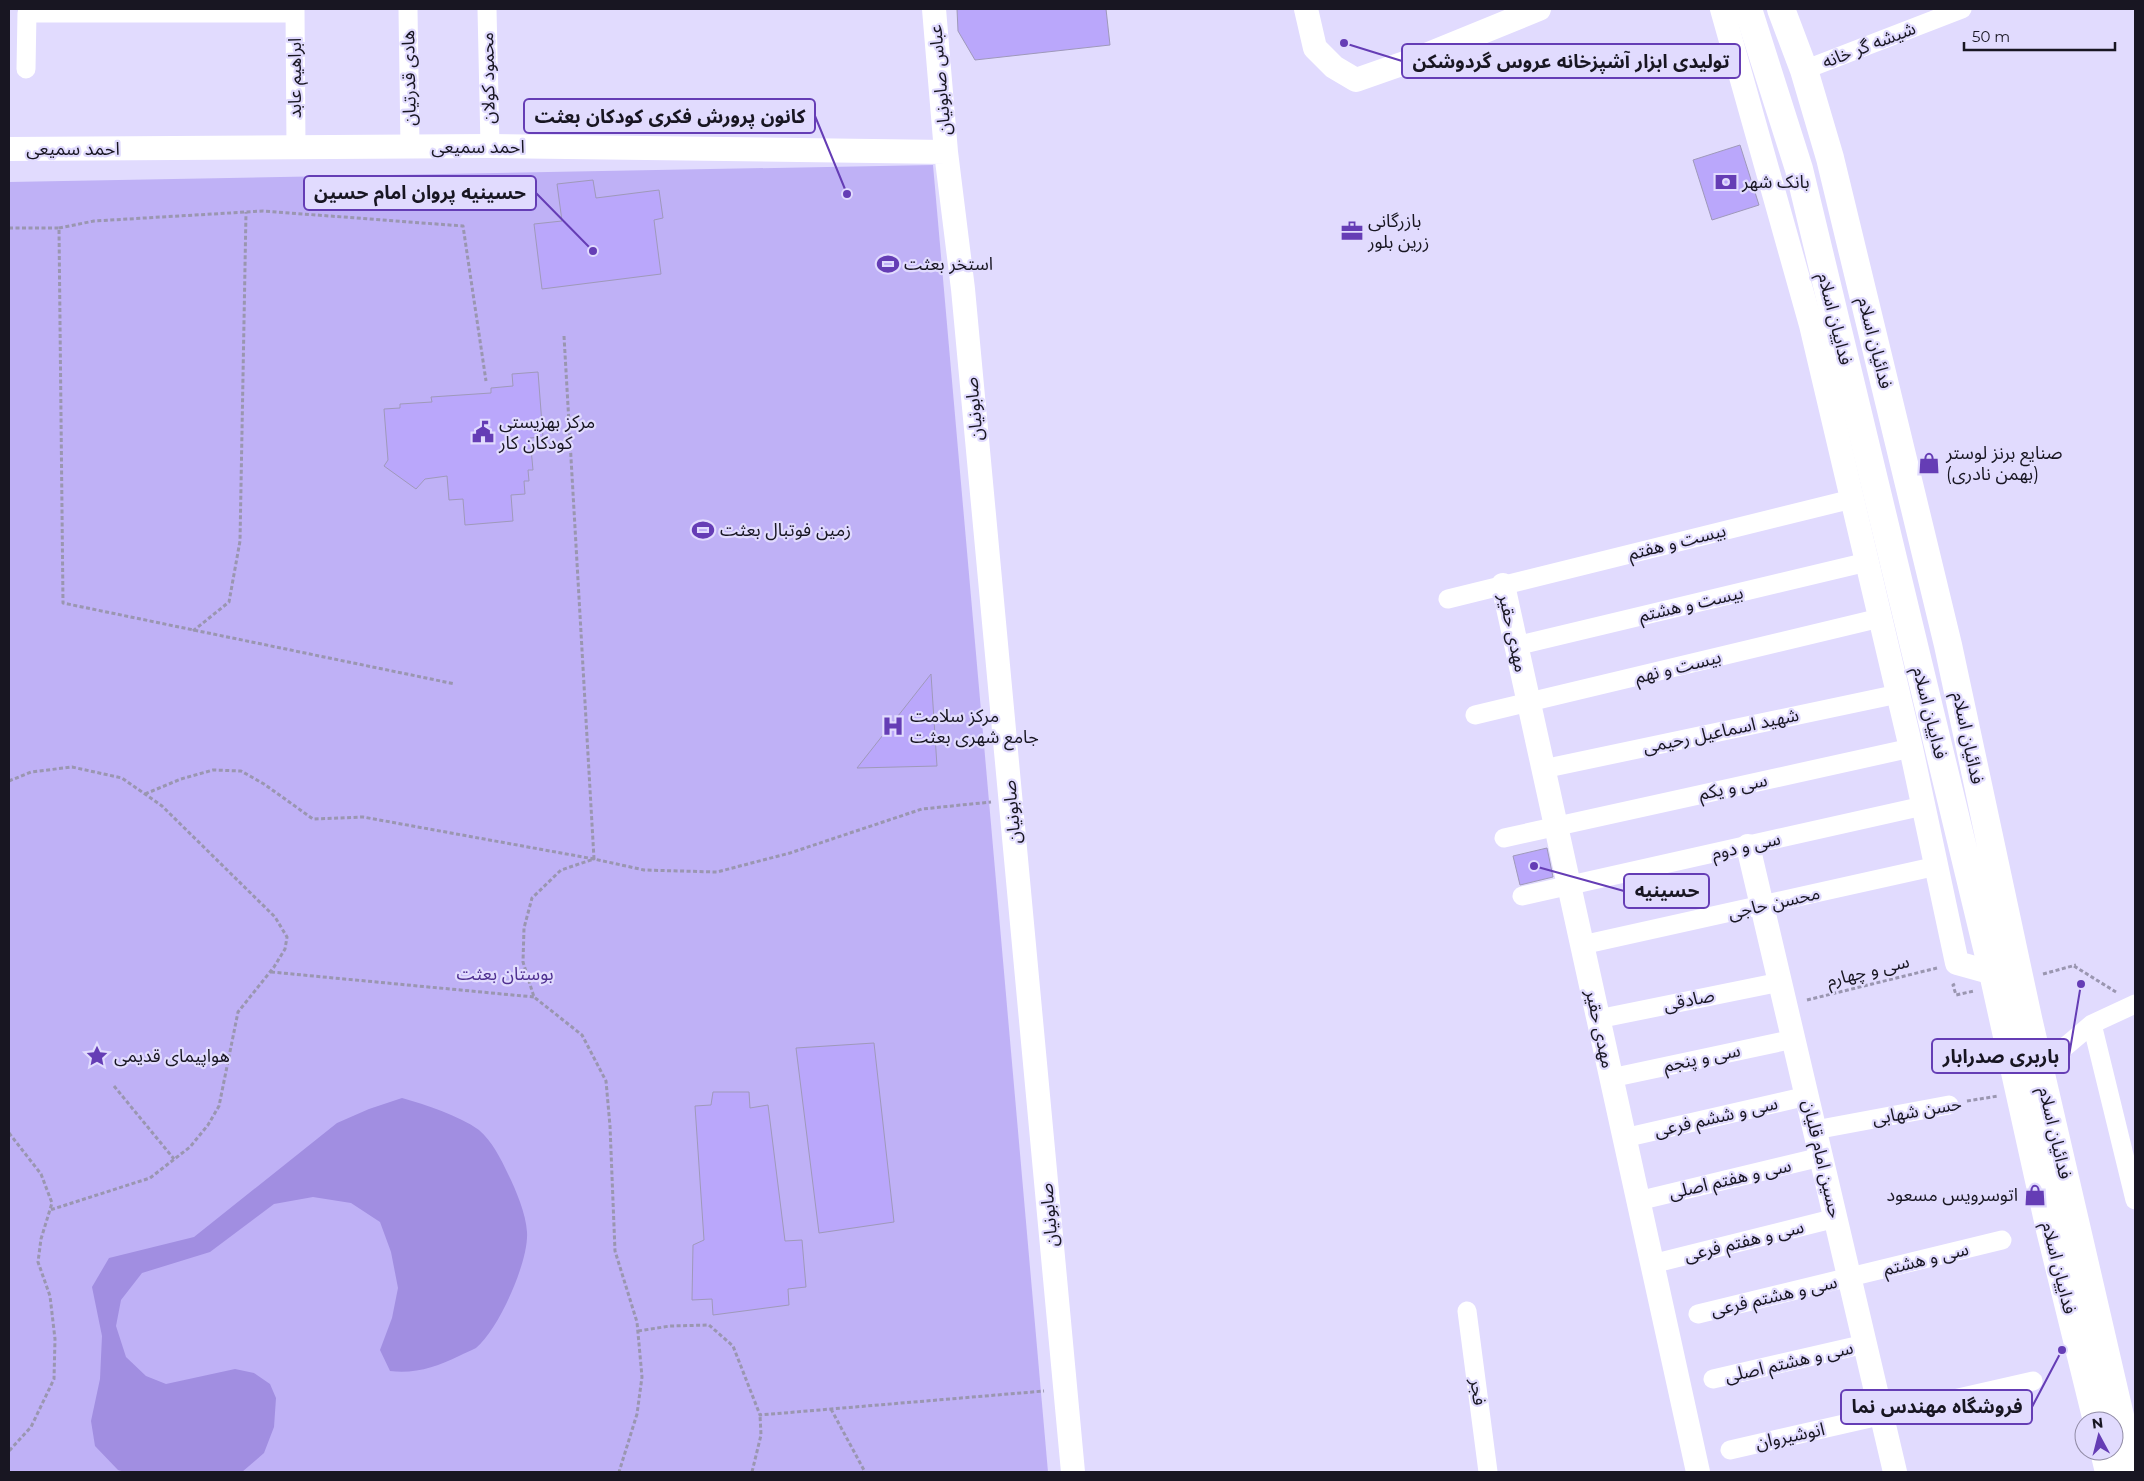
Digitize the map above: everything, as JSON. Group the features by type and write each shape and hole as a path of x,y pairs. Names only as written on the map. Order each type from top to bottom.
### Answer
{"main road":[{"name":"فداییان اسلام","path":"1748,9 1799,169 1993,974 2018,1092 2095,1411"},
{"name":"فدائیان اسلام","path":"1781,9 1804,70 1830,158 1948,645 2040,1068 2134,1472"},
{"path":"1948,645 1947,680 1979,869 1979,918"}],"street":[{"name":"هادی قدرتیان","path":"408,9 410,146"},
{"name":"محمود کولان","path":"487,9 490,146"},
{"name":"عباس صابونیان","path":"934,9 946,152"},
{"path":"1306,9 1315,48 1334,67 1356,80 1416,59 1539,9"},
{"path":"1722,9 1811,325 1924,806 1937,866 1955,974 1993,974"},
{"name":"شیشه گر خانه","path":"1804,70 1962,9"},
{"path":"26,69 27,13 68,11 295,11"},
{"name":"ابراهیم عابد","path":"295,11 296,147"},
{"name":"احمد سمیعی","path":"9,149 490,146 946,152"},
{"name":"صابونیان","path":"946,152 963,289 1073,1472"},
{"path":"1770,178 1799,169"},
{"name":"بیست و هفتم","path":"1448,599 1852,499"},
{"name":"بیست و هشتم","path":"1516,646 1867,562"},
{"name":"مهدی حقیر","path":"1503,585 1698,1472"},
{"name":"بیست و نهم","path":"1475,715 1880,618"},
{"name":"شهید اسماعیل رحیمی","path":"1543,769 1898,694"},
{"name":"سی و یکم","path":"1504,838 1911,748"},
{"name":"سی و دوم","path":"1522,896 1924,806"},
{"name":"حسین امام قلیان","path":"1748,846 1895,1472"},
{"name":"محسن حاجی","path":"1582,945 1937,866"},
{"name":"صادقی","path":"1598,1019 1780,982"},
{"path":"2040,1068 2092,1024 2135,1004"},
{"path":"2092,1024 2135,1200"},
{"name":"سی و پنجم","path":"1611,1078 1794,1039"},
{"name":"سی و ششم فرعی","path":"1624,1138 1807,1096"},
{"name":"حسن شهابی","path":"1815,1130 1949,1105"},
{"name":"سی و هفتم اصلی","path":"1638,1201 1821,1157"},
{"name":"سی و هفتم فرعی","path":"1652,1264 1836,1218"},
{"name":"سی و هشتم","path":"1850,1278 2002,1240"},
{"name":"سی و هشتم فرعی","path":"1698,1314 1850,1278"},
{"name":"فجر","path":"1467,1311 1488,1472"},
{"name":"سی و هشتم اصلی","path":"1713,1379 1865,1344"},
{"name":"انوشیروان","path":"1730,1450 2033,1381"}],"path":[{"path":"9,228 59,228 94,221 263,211 463,226 486,380"},
{"path":"193,630 229,602 240,541 246,212"},
{"path":"59,228 63,603 455,684"},
{"path":"564,336 594,859"},
{"path":"9,781 31,772 72,767 122,778 162,806 275,917 287,937 285,949 271,972 238,1012 219,1106 208,1125 190,1147 150,1178 50,1210"},
{"path":"145,794 181,779 213,770 241,771 264,784 313,818 363,818 594,859 644,870 717,872 790,853 922,809 1010,800"},
{"path":"534,997 523,962 524,928 532,898 560,870 594,859"},
{"path":"2076,965 2074,966 2135,1004"},
{"path":"271,972 534,997 582,1035 606,1081 610,1126 615,1251 637,1322 642,1377 637,1414 619,1472"},
{"path":"1955,974 1956,995"},
{"name":"سی و چهارم","path":"1786,1006 1955,974"},
{"path":"114,1086 174,1159"},
{"name":"حسن شهابی","path":"1949,1105 2018,1092"},
{"path":"9,1133 41,1174 52,1203 38,1262 50,1296 55,1339 54,1379 30,1426 9,1451"},
{"path":"638,1331 670,1326 709,1325 733,1346 760,1415 761,1435 752,1472"},
{"path":"760,1415 1065,1389"},
{"path":"831,1409 865,1472"}],"green space":[{"name":"بوستان بعثت","path":"933,165 1048,1472 9,1472 9,182"}],"shaded area":[{"path":"402,1098 452,1115 479,1130 488,1139 499,1156 520,1202 527,1232 523,1260 503,1311 485,1339 476,1348 434,1366 417,1370 390,1371 380,1350 392,1318 398,1288 391,1252 380,1222 351,1203 313,1197 274,1204 210,1252 142,1273 121,1300 116,1326 126,1357 146,1376 166,1384 235,1369 254,1373 270,1384 276,1398 274,1427 264,1453 242,1472 125,1472 118,1470 95,1446 91,1421 100,1379 102,1336 92,1287 109,1258 194,1237 337,1123 369,1109"}],"building":[{"path":"957,9 1106,9 1110,45 975,60 958,31"},
{"name":"بانک شهر","path":"1740,145 1759,205 1712,220 1693,160"},
{"path":"593,180 596,198 659,190 663,218 654,220 661,274 542,289 534,224 562,221 557,184"},
{"path":"538,372 543,437 530,438 533,470 528,470 529,481 524,481 525,494 511,495 513,521 465,525 463,499 449,500 447,476 425,479 416,489 384,466 388,460 384,409 400,408 400,404 432,402 431,397 491,393 491,388 513,386 512,374"},
{"path":"931,674 937,766 857,768"},
{"path":"1547,848 1553,877 1520,885 1513,856"},
{"path":"874,1043 894,1222 819,1233 796,1048"},
{"path":"713,1092 749,1092 750,1108 768,1105 785,1241 802,1240 806,1287 788,1289 789,1305 713,1315 712,1299 692,1300 693,1245 704,1240 695,1106 711,1105"}],"place":[{"name":"تولیدی ابزار آشپزخانه عروس گردوشکن","path":"1344,43"},
{"name":"بانک شهر","path":"1726,182"},
{"name":"کانون پرورش فکری کودکان بعثت","path":"847,194"},
{"name":"بازرگانی زرین بلور","path":"1352,231"},
{"name":"حسینیه پروان امام حسین","path":"593,251"},
{"name":"استخر بعثت","path":"888,264"},
{"name":"مرکز بهزیستی کودکان کار","path":"483,432"},
{"name":"صنایع برنز لوستر (بهمن نادری)","path":"1929,463"},
{"name":"زمین فوتبال بعثت","path":"703,530"},
{"name":"مرکز سلامت جامع شهری بعثت","path":"893,726"},
{"name":"حسینیه","path":"1534,866"},
{"name":"باربری صدرابار","path":"2081,984"},
{"name":"هواپیمای قدیمی","path":"97,1056"},
{"name":"اتوسرویس مسعود","path":"2035,1195"},
{"name":"فروشگاه مهندس نما","path":"2062,1350"}]}
